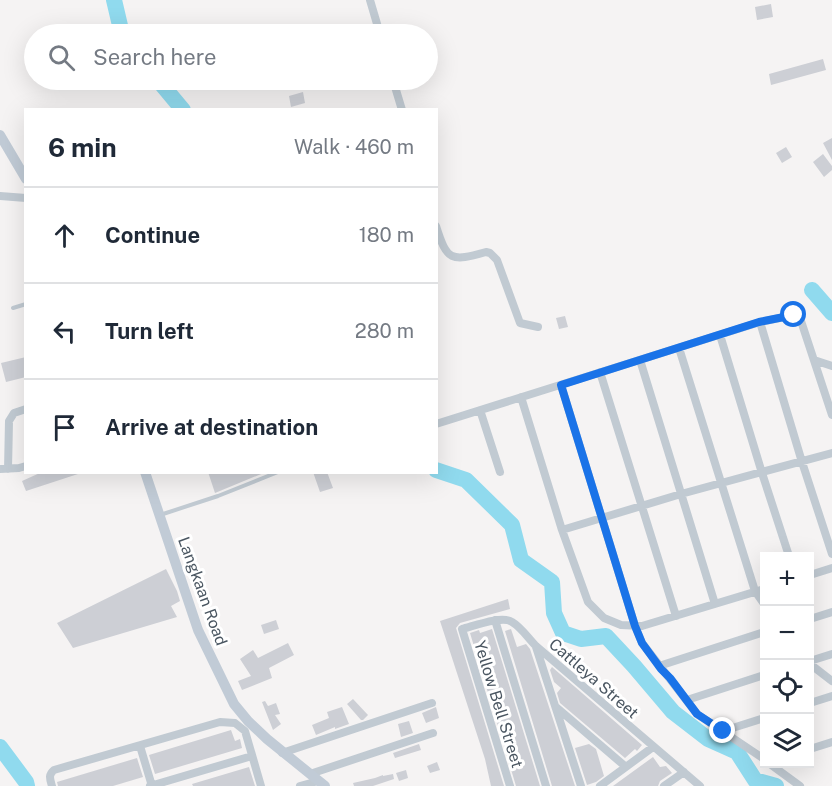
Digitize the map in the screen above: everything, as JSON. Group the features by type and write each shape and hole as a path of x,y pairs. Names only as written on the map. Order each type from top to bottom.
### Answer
{"street":[{"path":"370,0 377,24"},
{"path":"396,90 401,108"},
{"path":"0,135 24,176"},
{"path":"0,196 24,198"},
{"path":"438,233 442,246 452,257 490,253 497,260 520,323 538,327"},
{"path":"438,423 759,322 794,315 798,317 832,415"},
{"path":"759,322 832,554"},
{"path":"720,335 788,552"},
{"path":"680,348 755,591 760,598"},
{"path":"640,360 715,604"},
{"path":"814,360 832,366"},
{"path":"600,372 676,616"},
{"path":"561,385 642,643 697,714 760,756"},
{"path":"521,397 562,530 588,602 604,618 621,625 642,626 760,590"},
{"path":"24,410 14,413 9,421 4,469 24,467"},
{"path":"480,410 500,472"},
{"path":"562,530 681,494 832,453"},
{"name":"Langkaan Road","path":"146,474 198,630 234,704 248,721 282,753 318,780"},
{"path":"814,574 832,568"},
{"path":"814,618 832,612"},
{"path":"495,620 546,786"},
{"name":"Yellow Bell Street","path":"495,620 462,629 510,786"},
{"name":"Cattleya Street","path":"495,620 513,622 536,646 700,786"},
{"path":"659,666 760,634"},
{"path":"536,646 581,786"},
{"path":"814,661 832,654"},
{"path":"814,665 832,681"},
{"path":"687,700 760,677"},
{"path":"814,702 832,696"},
{"path":"282,753 432,703"},
{"path":"555,706 626,767"},
{"path":"723,731 760,720"},
{"path":"52,786 49,777 54,770 220,722 235,723 245,731 261,786"},
{"path":"300,786 433,733"},
{"path":"814,748 831,743"},
{"path":"140,746 151,786 252,756"},
{"path":"600,786 653,747"},
{"path":"776,768 800,786"},
{"path":"664,786 684,772"}],"lane":[{"path":"13,308 24,305"},
{"path":"160,515 218,496 273,474"}],"building":[{"path":"771,4 773,17 757,20 755,7"},
{"path":"823,59 826,70 771,85 769,74"},
{"path":"303,92 305,103 291,107 289,96"},
{"path":"832,138 832,160 823,143"},
{"path":"786,147 792,157 782,163 776,153"},
{"path":"823,154 832,166 832,170 824,177 813,162"},
{"path":"565,316 568,327 559,329 556,318"},
{"path":"24,357 24,378 6,382 1,363"},
{"path":"38,474 78,474 26,491 22,481"},
{"path":"209,474 261,474 215,493"},
{"path":"314,474 328,474 333,488 320,492"},
{"path":"166,569 180,601 171,606 177,617 73,648 57,623"},
{"path":"508,599 510,609 460,623 456,628 504,786 491,786 485,759 440,621"},
{"path":"276,620 279,629 264,634 261,625"},
{"path":"492,629 540,786 516,786 470,633"},
{"path":"511,629 517,647 526,644 530,649 575,786 552,786 505,631"},
{"path":"288,643 294,655 269,668 272,678 242,690 238,681 251,676 240,659 253,650 258,658"},
{"path":"552,667 642,745 637,751 635,749 625,758 560,703 557,693 561,688 554,682 550,670"},
{"path":"353,699 368,715 363,720 347,704"},
{"path":"265,701 268,706 276,703 280,714 275,715 281,724 273,730 262,702"},
{"path":"342,707 349,724 316,735 312,725 329,718 327,712"},
{"path":"436,707 439,718 426,723 422,713"},
{"path":"409,721 413,733 401,737 398,724"},
{"path":"231,730 235,741 240,739 242,748 155,774 149,755"},
{"path":"419,744 421,750 395,758 393,753"},
{"path":"589,744 596,749 604,776 587,785 575,748"},
{"path":"653,757 660,767 666,766 672,773 660,781 658,786 613,786"},
{"path":"137,758 143,777 113,786 58,786 57,782"},
{"path":"437,762 440,770 430,773 427,766"},
{"path":"249,767 255,786 193,786 192,784"},
{"path":"406,770 408,778 399,781 396,773"},
{"path":"393,774 394,779 373,786 354,786 353,783 383,775"}],"waterway":[{"path":"114,0 120,24"},
{"path":"166,90 181,108"},
{"path":"812,290 832,313"},
{"path":"438,471 466,480 512,525 521,560 552,582 554,613 563,633 581,639 606,636 673,712 708,739 737,752 755,780 776,786"},
{"path":"0,747 27,786"}],"route":[{"path":"723,731 697,714 642,643 561,385 759,322 794,315"}]}
